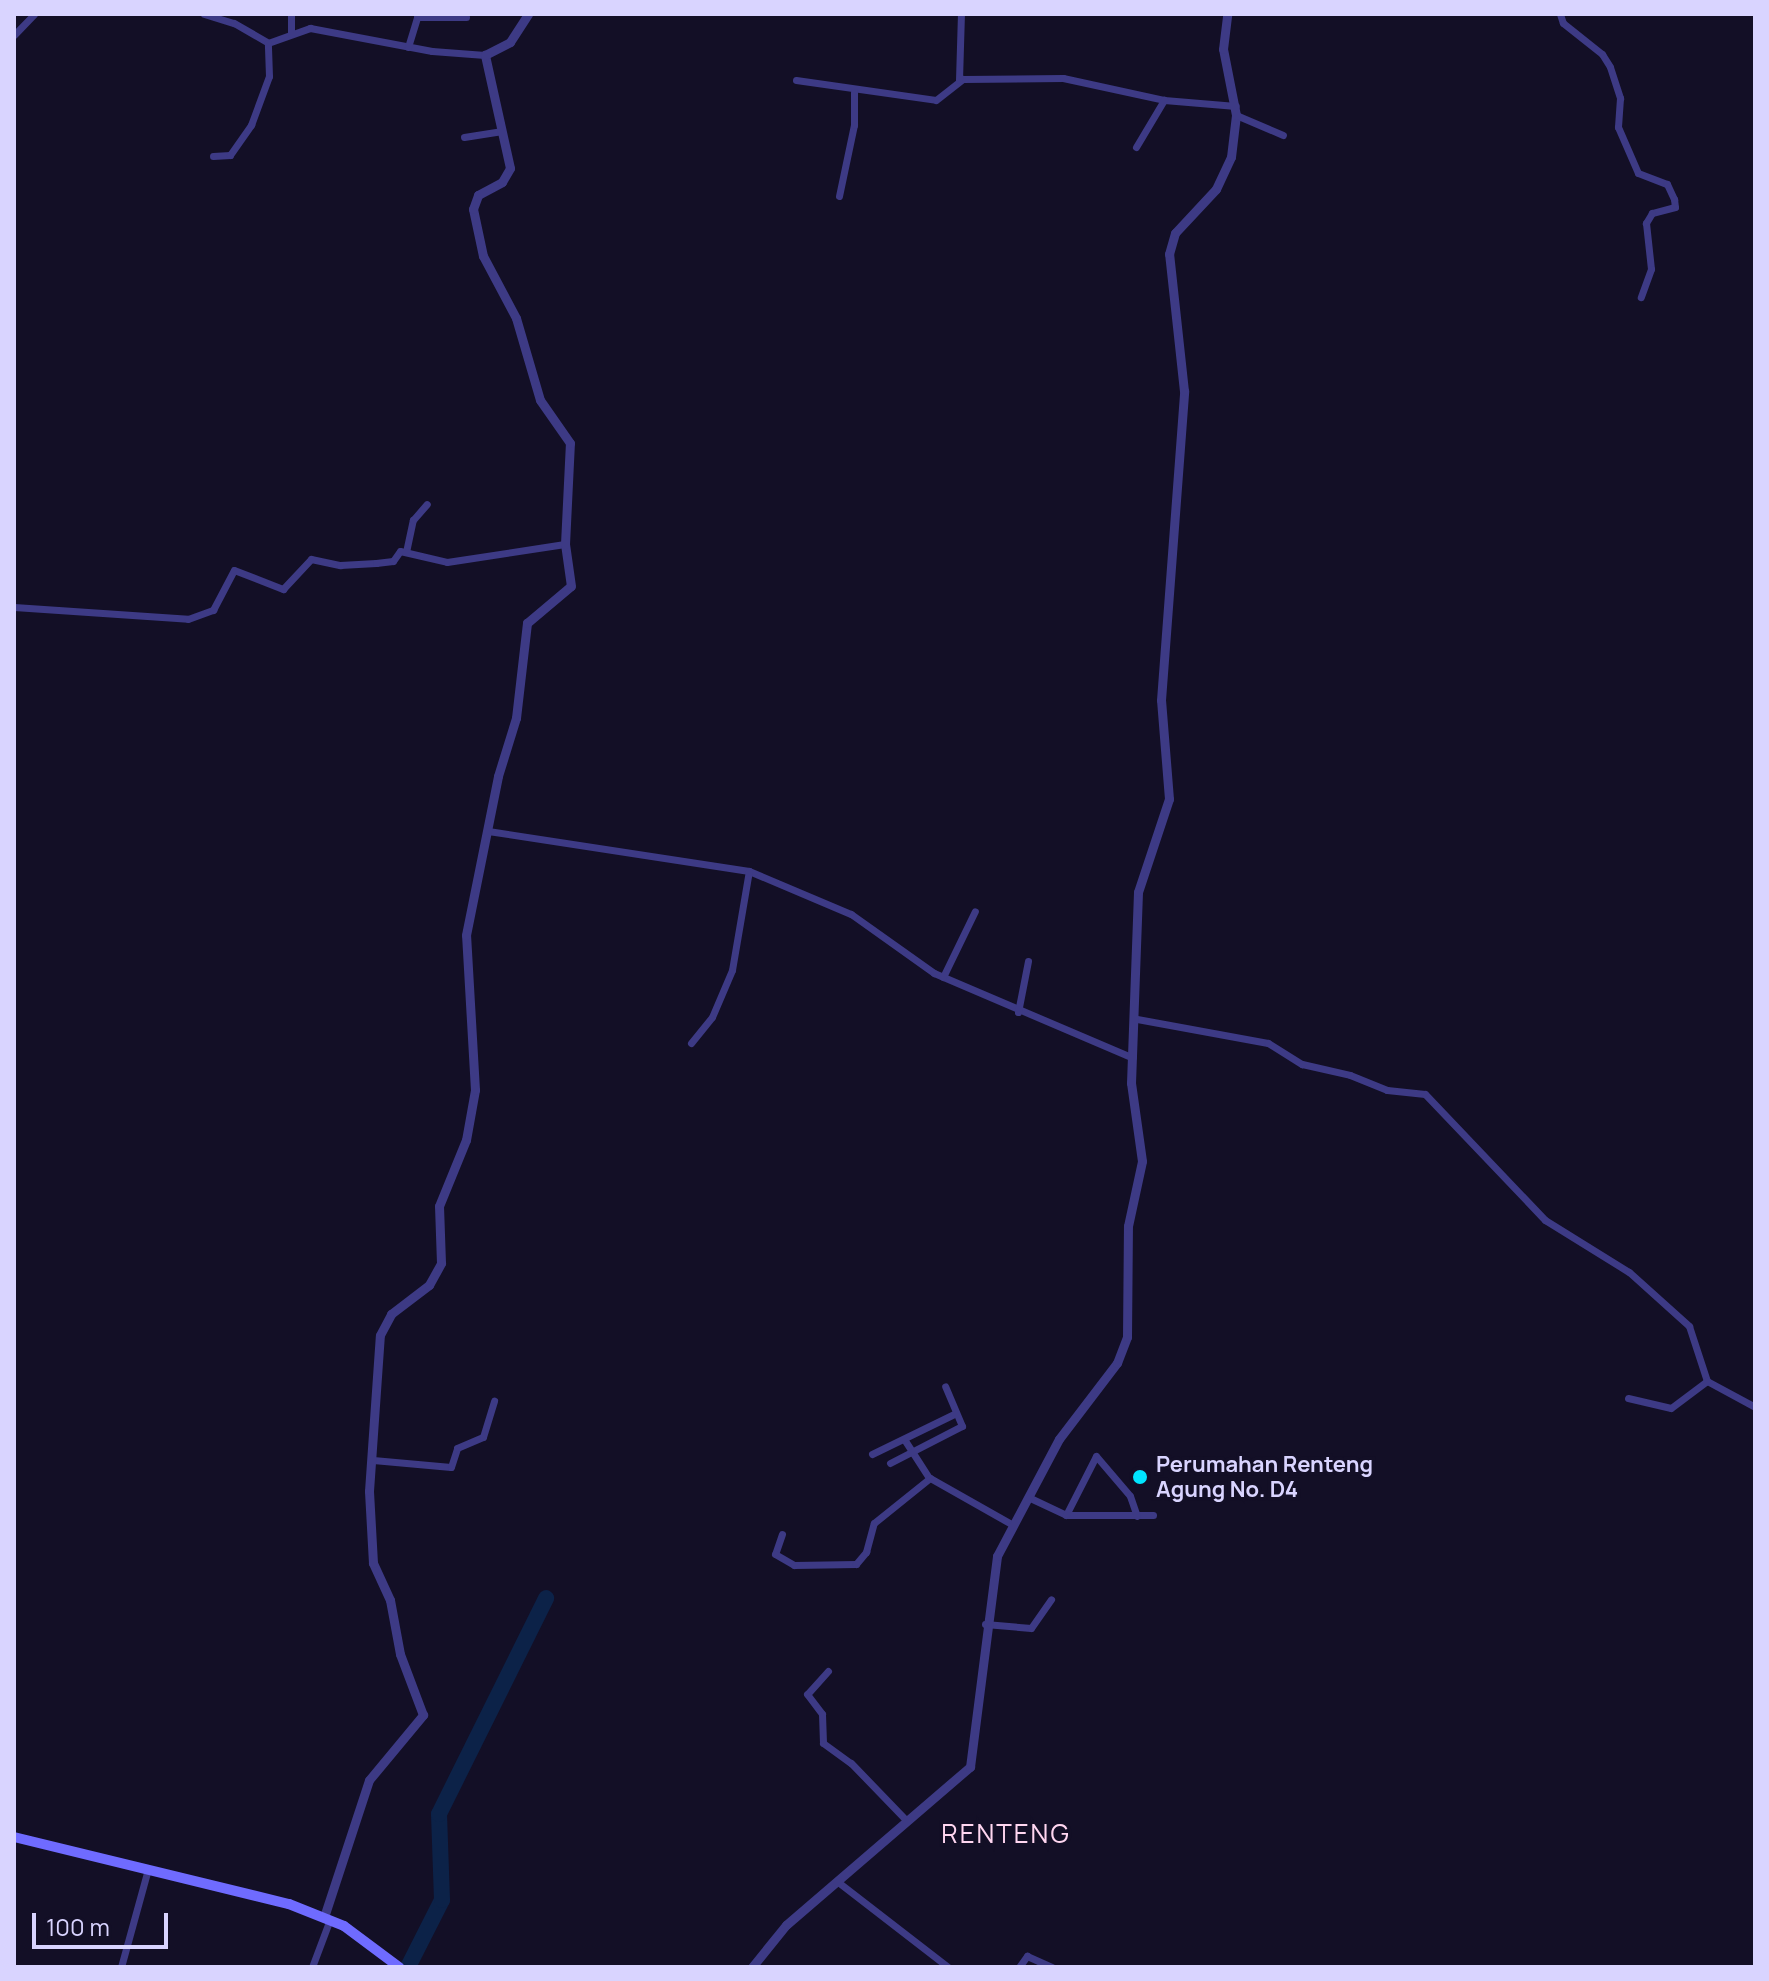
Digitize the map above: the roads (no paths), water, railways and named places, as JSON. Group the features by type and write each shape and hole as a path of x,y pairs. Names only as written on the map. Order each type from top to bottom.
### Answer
{"main road":[{"path":"14,1837 149,1867 327,1918 399,1967"}],"street":[{"path":"14,35 34,14"},
{"path":"204,14 234,23 268,43"},
{"path":"291,14 291,34"},
{"path":"268,43 310,28 408,47 485,55 507,46 528,14"},
{"path":"959,80 961,14"},
{"path":"752,1967 786,1925 973,1763 993,1569 1013,1525 1073,1416 1117,1363 1127,1337 1128,1226 1142,1161 1132,1098 1137,1019 1138,892 1169,799 1161,700 1184,391 1169,254 1175,233 1225,174 1236,111 1223,49 1227,14"},
{"path":"1560,14 1563,23 1602,54 1610,67 1620,98 1618,127 1638,173 1667,184 1675,201 1674,208 1652,213 1646,223 1651,269 1641,297"},
{"path":"408,47 417,17 466,17"},
{"path":"213,156 230,155 251,125 269,76 268,43"},
{"path":"312,1967 369,1780 423,1715 400,1654 390,1600 374,1571 373,1460 380,1335 391,1314 436,1274 442,1253 439,1206 471,1120 476,1078 465,947 488,831 516,718 527,623 570,590 565,544 570,443 540,400 520,330 487,264 475,224 476,198 510,172 485,55"},
{"path":"796,80 854,92 936,100 959,80 1078,79 1164,100 1236,111 1283,135"},
{"path":"839,196 854,125 854,92"},
{"path":"1136,147 1164,100"},
{"path":"464,137 501,131"},
{"path":"406,552 413,520 427,504"},
{"path":"14,607 188,619 213,610 234,570 283,589 306,560 358,564 393,561 399,551 447,562 565,544"},
{"path":"488,831 749,871 851,914 943,977 1018,1012 1133,1058"},
{"path":"691,1043 712,1017 732,970 749,871"},
{"path":"943,977 975,911"},
{"path":"1018,1012 1028,961"},
{"path":"1137,1019 1268,1043 1302,1064 1387,1090 1425,1094 1545,1220 1629,1272 1689,1326 1707,1381 1755,1407"},
{"path":"1628,1398 1671,1408 1707,1381"},
{"path":"890,1463 962,1426 945,1386"},
{"path":"373,1460 451,1467 457,1448 483,1437 494,1401"},
{"path":"872,1454 956,1413"},
{"path":"904,1439 929,1478 1013,1525"},
{"path":"1066,1515 1096,1456 1130,1496 1137,1516"},
{"path":"782,1534 775,1552 791,1564 856,1564 867,1550 874,1523 929,1478"},
{"path":"1028,1497 1066,1515 1153,1515"},
{"path":"985,1624 1031,1628 1051,1599"},
{"path":"828,1671 807,1694 822,1714 823,1743 851,1763 906,1820"},
{"path":"121,1967 149,1867"},
{"path":"838,1882 948,1967"},
{"path":"1019,1967 1027,1956 1052,1967"}],"waterway":[{"path":"408,1967 442,1900 439,1814 546,1598"}],"place":[{"name":"Perumahan Renteng Agung No. D4","path":"1140,1477"}],"district":[{"name":"RENTENG","path":"1006,1834"}]}
